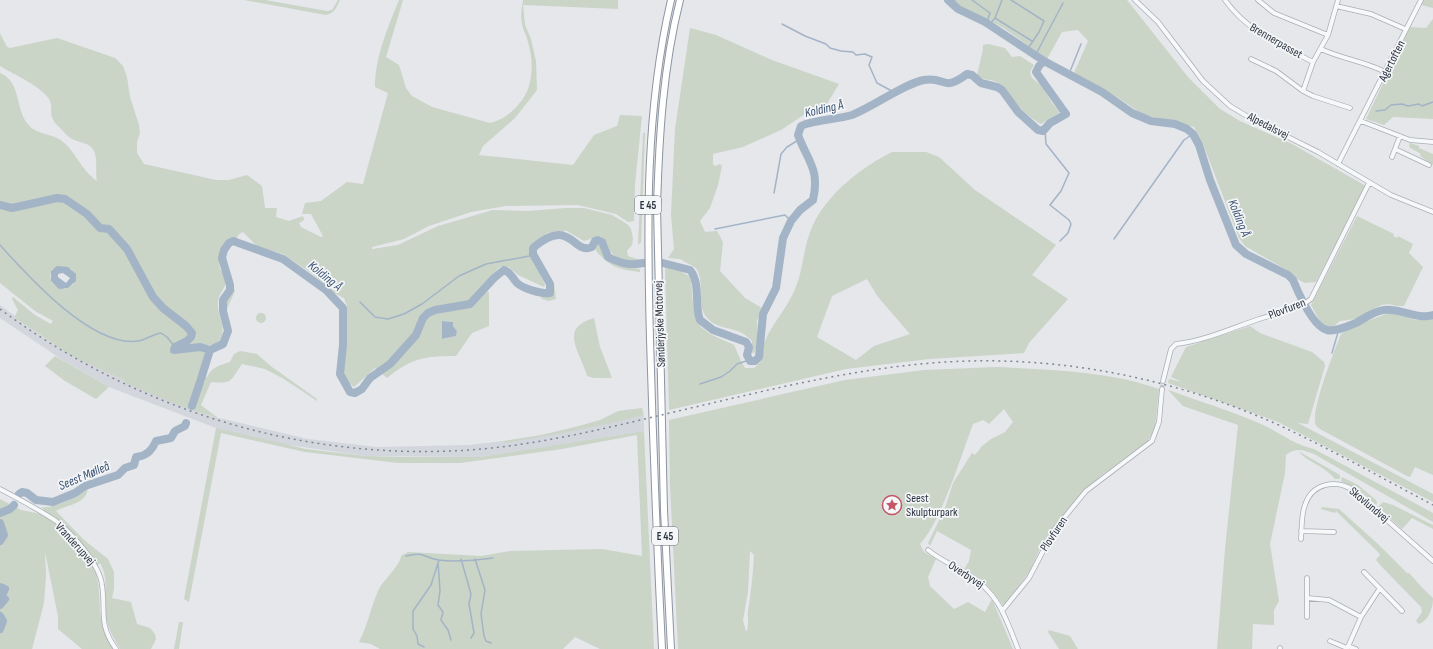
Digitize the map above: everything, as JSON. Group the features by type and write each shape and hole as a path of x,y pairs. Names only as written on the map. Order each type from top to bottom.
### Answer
{"highway":[{"name":"Sønderjyske Motorvej","path":"662,649 653,464 648,220 653,116 660,56 671,0"},
{"name":"Sønderjyske Motorvej","path":"671,649 664,510 657,207 658,159 666,84 680,0"}],"street":[{"name":"Alpedalsvej","path":"1135,0 1158,22 1203,81 1215,94 1250,118 1301,143 1391,195 1433,212"},
{"name":"Brennerpasset","path":"1224,0 1233,12 1256,32 1313,62"},
{"name":"Brennerpasset","path":"1258,0 1274,13 1328,35"},
{"name":"Brennerpasset","path":"1303,91 1313,62 1328,35 1338,0"},
{"name":"Agertoften","path":"1338,164 1421,0"},
{"path":"1336,6 1371,14 1403,28"},
{"name":"Brennerpasset","path":"1321,49 1332,54 1366,63 1381,70"},
{"path":"1251,59 1276,71 1303,91 1313,96 1350,108"},
{"path":"1361,121 1420,142 1433,142"},
{"path":"1392,157 1400,136"},
{"path":"1395,149 1429,165"},
{"name":"Plovfuren","path":"1163,381 1171,349 1176,344 1190,342 1308,301 1313,296 1369,183"},
{"name":"Plovfuren","path":"1002,611 1029,578 1054,530 1086,491 1152,441 1159,422 1162,389"},
{"name":"Skovlundvej","path":"1301,539 1303,509 1311,494 1326,484 1343,484 1353,490 1433,560"},
{"name":"Vranderupvej","path":"0,489 20,499 57,522 89,555 101,575 103,586 104,624 116,649"},
{"path":"1302,531 1334,532"},
{"name":"Overbyvej","path":"928,550 986,588 1002,611 1018,649"},
{"path":"1364,572 1402,612"},
{"path":"1307,578 1307,618"},
{"path":"1348,648 1361,616 1380,588"},
{"path":"1307,598 1329,600 1361,616"},
{"path":"1330,641 1348,648 1356,649"}],"shaded area":[{"path":"244,0 265,0 327,11 332,10 338,0 340,0 336,8 326,15"},
{"path":"399,0 403,0 386,57 399,65 406,88 412,96 432,107 490,123 509,114 515,108 523,98 530,83 532,67 530,50 521,21 523,0 618,0 618,9 523,5 525,25 531,39 536,61 537,90 515,118 483,146 479,155 573,165 594,135 617,126 620,115 642,116 635,184 634,221 628,222 616,214 578,205 506,206 471,212 429,226 404,239 372,247 372,249 398,245 438,226 493,210 528,211 584,208 612,215 627,224 631,229 633,238 632,245 627,251 628,256 640,260 630,261 617,257 610,251 604,239 600,236 584,241 565,230 564,232 555,231 550,234 549,232 529,246 531,256 545,285 544,287 518,275 509,267 500,267 481,286 489,293 489,326 472,333 456,356 427,358 411,362 387,378 375,368 354,387 345,379 342,372 347,343 347,306 344,298 334,293 311,273 283,254 257,246 243,232 239,234 237,238 227,241 221,248 219,259 220,269 225,274 227,281 218,301 222,327 221,338 218,343 206,346 206,355 199,379 207,377 217,367 230,362 234,354 240,351 257,354 272,367 317,399 317,401 284,379 265,369 242,364 233,378 227,382 211,382 201,405 218,418 183,407 125,383 124,380 72,356 16,319 15,316 18,310 12,299 13,297 35,315 51,324 53,321 35,311 0,283 0,73 7,77 15,89 23,117 30,127 62,141 86,171 97,181 96,162 94,151 90,146 71,138 56,124 52,116 51,103 40,89 0,66 0,33 7,47 10,48 57,38 115,58 123,66 127,77 130,97 139,125 140,133 137,142 137,153 144,164 216,180 229,180 247,175 262,186 265,208 277,208 276,217 289,221 303,216 304,220 299,223 301,227 321,237 323,236 311,214 302,214 305,203 321,201 347,182 363,184 388,93 375,87 377,65 383,42","holes":["52,269 72,269 74,284 66,289 52,283 50,276","442,321 453,322 453,326 457,331 456,336 444,339 442,335"]},
{"path":"951,0 1127,0 1188,77 1220,109 1240,121 1292,144 1366,186 1316,282 1305,283 1297,279 1287,270 1245,246 1239,238 1203,144 1194,127 1142,114 1120,99 1074,73 1088,41 1078,30 1062,32 1047,59 1003,28 963,10"},
{"path":"1423,0 1433,0 1433,8 1421,5"},
{"path":"1433,19 1433,119 1393,117 1384,125 1366,119 1410,27 1426,28"},
{"path":"690,28 716,35 772,60 839,84 822,112 805,114 781,130 743,147 713,154 713,164 715,166 720,164 722,166 718,185 710,208 700,221 705,232 717,231 723,242 720,271 745,298 762,308 757,321 758,342 754,354 752,352 752,341 747,337 738,331 716,325 708,319 702,307 700,280 696,268 680,259 668,258 674,249 671,215 675,129"},
{"path":"988,44 1005,48 1012,57 1020,56 1034,65 1030,72 1032,78 1042,86 1052,103 1060,112 1041,124 1021,109 1002,85 977,76 983,45"},
{"path":"643,133 645,133 641,242 638,245"},
{"path":"1410,143 1433,154 1433,165 1420,156 1421,154 1409,147"},
{"path":"892,152 926,152 939,157 975,190 1056,245 1032,275 1068,299 1029,343 1024,353 929,359 846,369 669,410 665,267 678,270 691,277 693,303 698,323 708,332 734,345 745,368 754,368 761,361 765,341 795,289 810,233 819,213 827,202 847,182 869,165","holes":["867,279 878,297 910,334 874,346 856,360 817,337 832,296"]},
{"path":"1357,216 1394,234 1393,236 1397,238 1398,236 1413,244 1409,253 1423,267 1404,306 1388,304 1381,305 1356,319 1340,321 1334,326 1327,327 1321,323 1311,305"},
{"path":"598,244 606,258 610,261 622,266 640,269 640,272 620,269 606,261 596,251 596,245"},
{"path":"554,284 556,299 549,301 542,299 540,295 551,294"},
{"path":"233,286 235,291 226,311 226,299"},
{"path":"0,305 15,316 18,321 61,349 124,380 125,383 211,416 308,439 377,447 469,445 503,441 505,443 644,415 644,431 480,457 366,456 282,444 216,428 109,387 61,359 0,318"},
{"path":"1392,312 1415,320 1433,319 1433,475 1415,467 1410,477 1407,476 1320,429 1315,423 1317,403 1341,334 1356,325"},
{"path":"259,313 263,313 265,314 265,322 259,323 256,320 256,316"},
{"path":"594,318 600,347 612,378 594,378 587,376 574,341 574,334 577,328 583,323"},
{"path":"1250,326 1260,333 1312,352 1324,362 1325,366 1308,424 1298,423 1433,494 1433,502 1278,422 1168,383 1169,379 1182,382 1171,377 1186,347"},
{"path":"55,356 109,387 96,399 65,381 45,366"},
{"path":"997,367 1079,372 1120,378 1159,389 1155,428 1148,441 1102,475 1082,493 1042,544 1030,571 1004,606 986,584 965,568 969,561 971,550 937,531 930,546 928,543 945,508 953,483 972,453 975,455 982,446 991,439 1005,432 1013,422 1004,409 989,424 983,420 973,424 957,470 936,520 920,544 924,552 936,559 928,577 930,586 954,609 968,602 985,612 992,599 1013,649 678,649 670,485 669,420 845,380 924,370","holes":["750,551 754,555 748,611 748,627 746,632 743,620 748,592"]},
{"path":"1168,390 1250,419 1268,427 1300,445 1314,449 1433,513 1433,522 1314,454 1300,450 1289,452 1286,455 1285,473 1270,544 1279,601 1274,610 1274,625 1253,624 1252,649 1217,649 1225,549 1238,425 1183,406"},
{"path":"642,408 644,415 540,437 505,443 503,441 541,435 575,427 600,420 618,411"},
{"path":"216,428 306,449 366,456 402,457 480,457 644,431 654,649 600,649 575,637 563,649 380,649 371,644 359,642 379,589 398,563 401,556 408,552 481,556 510,551 602,549 642,556 637,435 562,449 460,463 398,463 305,452 221,433 189,602 184,599"},
{"path":"1298,451 1340,475 1340,479 1335,479"},
{"path":"1342,477 1358,485 1376,500 1376,505 1359,490 1341,481"},
{"path":"88,488 87,494 80,501 56,511 84,540 108,559 114,572 114,589 112,598 131,602 137,624 150,628 155,634 156,639 151,649 120,649 117,645 107,621 105,605 106,586 103,568 100,563 94,568 98,584 100,611 105,631 114,649 82,649 58,629 58,616 45,552 46,576 44,603 32,649 0,649 0,499 21,510 41,514 44,510 42,507 59,504"},
{"path":"1383,502 1393,505 1433,525 1433,529 1412,518 1402,529 1378,507"},
{"path":"1322,507 1339,509 1378,544 1407,573 1409,573 1433,598 1431,610 1425,620 1419,624 1416,621 1422,612 1421,607 1376,560 1380,555 1379,553 1336,511 1335,513 1321,509"},
{"path":"179,622 183,622 179,649 174,649"},
{"path":"1049,630 1070,636 1078,649 1059,649 1048,632"}],"water":[{"path":"57,266 68,267 76,274 76,281 68,288 59,289 51,281 51,271","holes":["63,273 70,278 66,283 58,277 58,274"]},
{"path":"442,321 453,322 453,326 457,331 456,336 442,339"}],"waterway":[{"name":"Kolding Å","path":"948,0 958,9 985,22 1044,61 1102,92 1132,113 1151,121 1175,124 1187,129 1193,134 1199,145 1210,180 1236,245 1246,254 1288,275 1293,280 1311,316 1316,323 1322,327 1327,330 1342,328 1356,323 1373,313 1384,310 1421,316 1433,315"},
{"name":"Kolding Å","path":"951,4 955,0"},
{"path":"972,0 990,13 985,22"},
{"path":"989,25 995,18 1002,0"},
{"path":"1011,0 1044,21 1039,32 1027,50"},
{"path":"1035,56 1063,3"},
{"path":"995,18 1032,41"},
{"path":"782,24 805,36 826,44 830,48 853,52 856,55 865,54 872,57 869,65 877,83 890,90 893,95"},
{"path":"1069,74 1081,44"},
{"name":"Kolding Å","path":"663,263 690,270 695,281 697,308 700,320 713,330 746,342 749,347 747,355 750,361 755,361 759,357 763,314 776,288 783,238 791,221 800,210 813,200 815,189 814,173 798,135 801,126 813,122 852,115 916,82 931,79 948,83 959,80 967,74 972,75 981,83 997,87 1002,90 1018,112 1038,130 1043,131 1050,123 1066,114 1036,72 1044,61"},
{"path":"1376,111 1385,110 1391,105 1402,104 1408,106 1419,104 1422,106 1433,102"},
{"path":"1045,129 1046,144 1069,173 1061,191 1050,205 1069,220 1071,224 1068,233 1060,241"},
{"path":"1114,239 1184,140 1193,134"},
{"path":"774,193 781,154 787,147 800,139"},
{"name":"Kolding Å","path":"0,205 12,208 57,198 65,199 87,214 100,228 109,229 127,249 153,297 163,308 186,326 192,333 191,337 187,341 175,347 174,350 200,347 210,350 223,344 228,331 223,311 223,300 230,290 230,285 222,258 224,250 229,243 233,241 283,259 326,290 343,308 343,345 340,374 350,392 355,393 362,389 370,378 390,364 416,335 423,318 428,313 435,310 470,304 494,278 504,270 510,274 517,283 524,287 537,292 550,293 550,284 533,254 533,248 546,239 556,235 563,236 570,238 580,246 586,248 592,247 595,241 598,240 602,242 608,257 625,263 643,263"},
{"path":"715,229 785,215 791,221"},
{"path":"0,245 44,291 82,322 101,333 120,340 138,341 161,333 167,337 175,347"},
{"path":"360,302 375,317 388,319 404,314 422,304 459,276 486,264 535,255"},
{"path":"1332,353 1339,329"},
{"name":"Seest Mølleå","path":"201,379 210,350"},
{"path":"700,384 721,377 737,364 749,360"},
{"name":"Seest Mølleå","path":"192,406 200,382"},
{"name":"Seest Mølleå","path":"19,494 22,492 27,493 36,500 53,502 75,493 85,486 118,475 125,468 134,465 136,457 149,452 156,441 171,438 175,431 185,426 186,423"},
{"path":"0,513 10,509 14,505"},
{"name":"Seest Mølleå","path":"0,523 4,535 0,541"},
{"path":"406,556 417,554 434,559 452,561 493,558"},
{"path":"461,559 471,594 469,604 474,633 471,638"},
{"path":"475,559 485,590 481,614 484,636 486,641 491,643"},
{"path":"424,647 418,644 417,636 413,629 413,611 431,585 439,560"},
{"path":"438,562 440,591 438,605 443,612 441,620 448,630 451,640"},
{"name":"Seest Mølleå","path":"0,587 5,589 2,596 5,599 0,605"},
{"name":"Seest Mølleå","path":"0,616 3,621 0,629"}],"tunnel":[{"path":"1162,389 1163,381"}],"railway":[{"path":"0,309 54,345 110,376 168,403 228,423 290,438 353,448 417,452 482,449 531,443 579,434 755,393 836,376 918,364 960,361 1001,361 1071,366 1105,371 1140,378 1207,397 1272,422 1353,462 1433,505"}],"place":[{"name":"Seest Skulpturpark","path":"892,505"}]}
